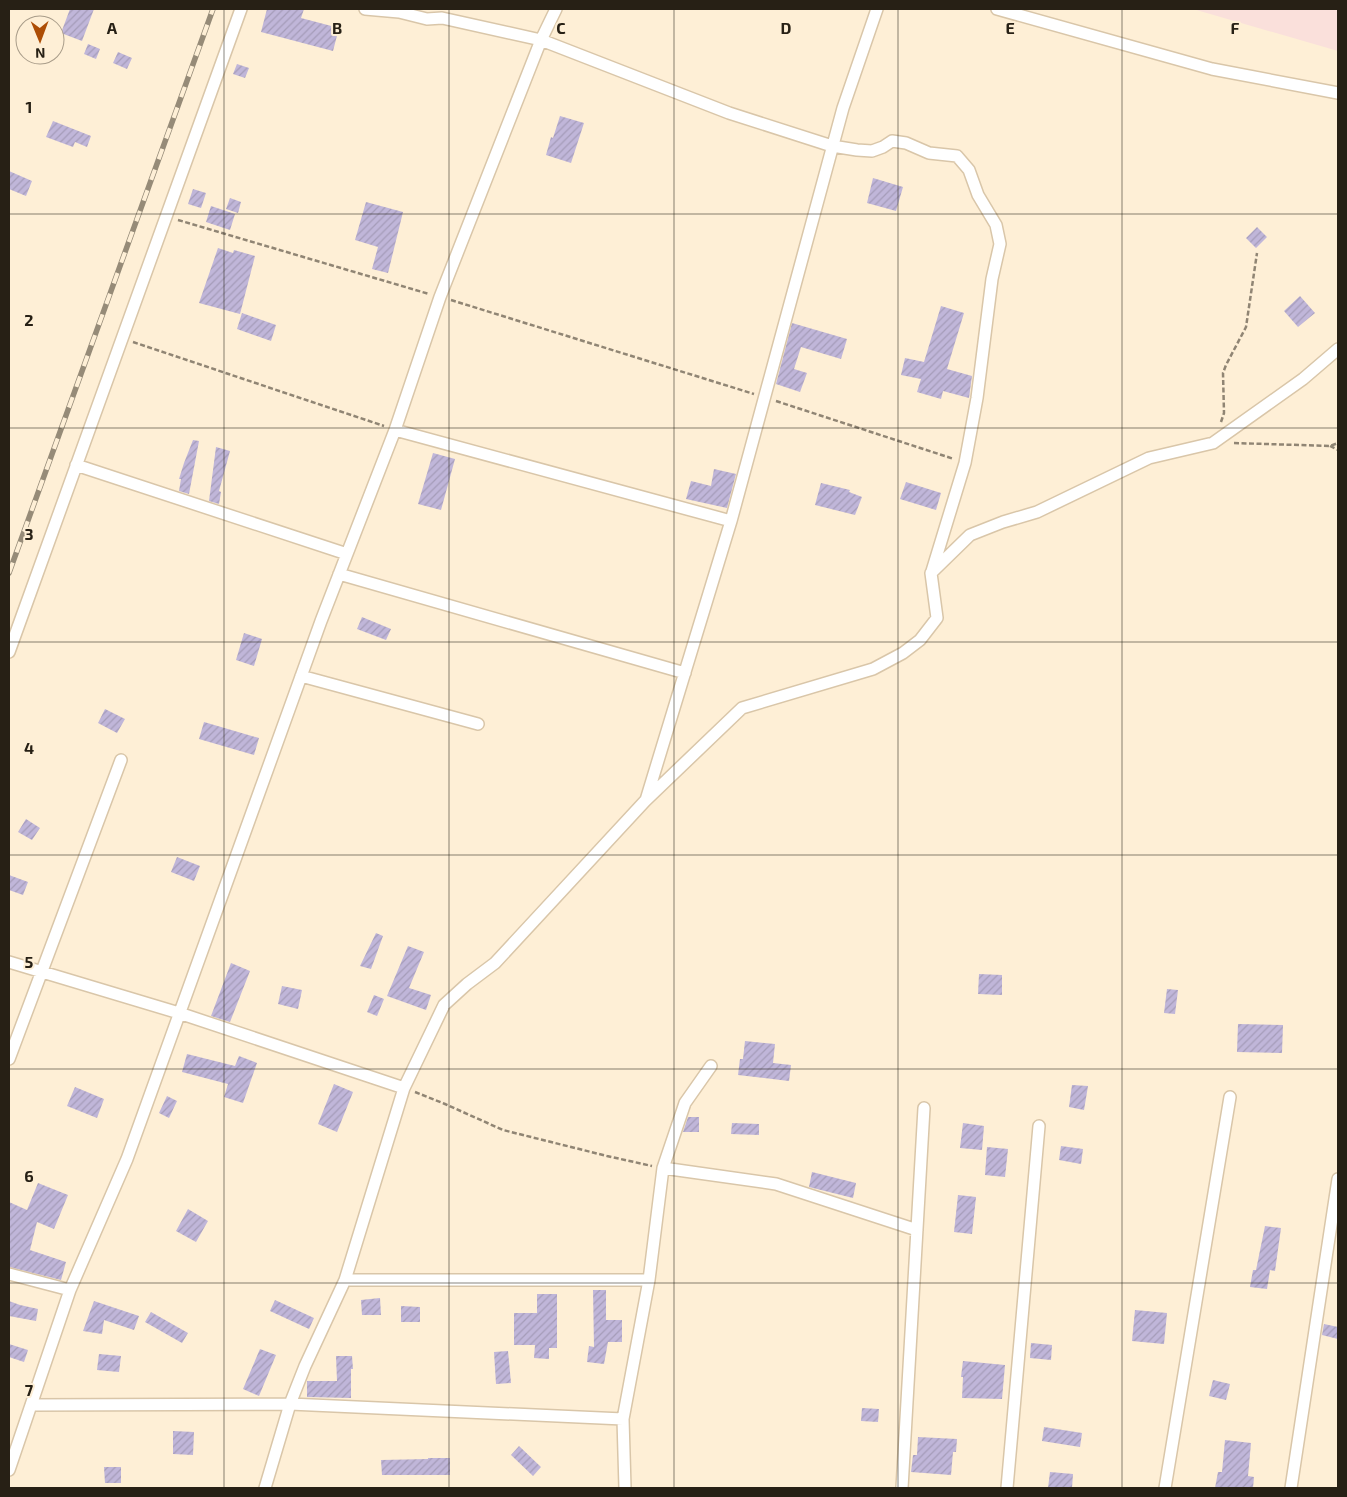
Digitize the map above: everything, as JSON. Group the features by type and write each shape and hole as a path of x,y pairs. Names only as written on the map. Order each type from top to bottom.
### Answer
{"street":[{"path":"9,652 242,9"},
{"path":"265,1488 290,1404 305,1366 345,1280 404,1088 444,1005 467,984 495,963 646,801 742,708 873,669 903,653 920,640 937,618 931,573 965,463 977,398 992,279 1000,244 996,225 978,195 969,170 957,156 929,153 906,143 892,141 872,151 832,146 729,112 541,40 442,18 426,19 399,12 365,9"},
{"path":"9,1470 70,1290 127,1159 301,676 395,430 440,297 541,40 556,9"},
{"path":"646,801 731,520 843,108 877,9"},
{"path":"998,9 1212,69 1338,93"},
{"path":"931,573 970,536 1003,522 1037,512 1149,458 1213,443 1302,379 1338,349"},
{"path":"395,430 731,520"},
{"path":"76,465 347,554"},
{"path":"339,574 684,673"},
{"path":"301,676 478,724"},
{"path":"9,1059 121,760"},
{"path":"9,962 179,1013 404,1088"},
{"path":"626,1488 623,1419 649,1280 663,1168 685,1103 711,1066"},
{"path":"1165,1488 1230,1097"},
{"path":"902,1488 924,1108"},
{"path":"1007,1488 1040,1126"},
{"path":"663,1168 776,1184 917,1230"},
{"path":"1290,1488 1338,1179"},
{"path":"9,1274 70,1290"},
{"path":"345,1280 649,1280"},
{"path":"32,1405 290,1404 623,1419"}],"path":[{"path":"167,217 440,297 765,397 965,463"},
{"path":"1257,253 1246,327 1223,373 1224,413 1213,443 1330,446 1338,443"},
{"path":"122,339 395,430"},
{"path":"1330,446 1338,450"},
{"path":"404,1088 503,1130 663,1168"}],"shaded area":[{"path":"1193,9 1338,9 1338,51"}],"building":[{"path":"70,9 94,9 82,41 65,35 65,22"},
{"path":"267,9 304,9 301,18 339,28 333,51 261,32"},
{"path":"88,44 100,49 96,59 84,54"},
{"path":"118,52 132,58 127,69 113,63"},
{"path":"237,64 249,68 245,78 233,74"},
{"path":"560,116 584,123 571,163 546,155"},
{"path":"53,121 91,136 87,147 75,142 73,147 46,137"},
{"path":"9,171 32,181 26,196 9,189"},
{"path":"873,178 903,187 896,211 867,203"},
{"path":"193,189 206,193 201,208 188,204"},
{"path":"230,198 241,202 238,213 226,209"},
{"path":"366,202 403,212 388,273 372,269 378,247 355,240"},
{"path":"211,206 235,214 230,230 206,222"},
{"path":"1257,227 1267,237 1256,248 1246,238"},
{"path":"218,248 233,253 234,250 255,256 240,314 199,303"},
{"path":"1300,296 1315,313 1298,327 1284,311"},
{"path":"941,306 964,313 947,369 972,376 969,398 943,391 941,399 917,392 921,379 901,375 905,358 924,362"},
{"path":"242,313 276,325 271,341 237,329"},
{"path":"792,323 847,339 841,359 801,347 794,369 807,373 800,392 776,384"},
{"path":"193,440 199,441 189,494 179,491 181,479 179,479"},
{"path":"216,447 230,451 219,491 221,492 219,504 209,501"},
{"path":"433,453 455,459 441,510 418,504"},
{"path":"714,469 736,474 727,508 686,499 691,481 711,486"},
{"path":"906,482 941,493 936,510 900,499"},
{"path":"821,483 850,490 849,492 862,497 855,515 815,505"},
{"path":"362,617 391,629 386,640 357,629"},
{"path":"244,633 262,639 254,666 236,660"},
{"path":"105,709 125,719 117,733 98,723"},
{"path":"204,722 259,738 254,755 199,739"},
{"path":"26,819 40,828 32,840 18,832"},
{"path":"177,857 200,866 194,881 171,872"},
{"path":"9,875 28,882 23,895 9,890"},
{"path":"376,933 383,936 371,969 360,966"},
{"path":"408,946 424,952 409,988 431,995 426,1010 387,996"},
{"path":"231,963 250,971 230,1022 211,1016"},
{"path":"979,974 1002,975 1002,995 978,994"},
{"path":"282,986 302,990 298,1009 278,1004"},
{"path":"1167,989 1178,990 1175,1014 1164,1013"},
{"path":"374,995 384,999 377,1016 367,1012"},
{"path":"1238,1024 1283,1025 1282,1053 1237,1052"},
{"path":"745,1041 775,1044 773,1063 791,1065 789,1081 738,1075 740,1059 743,1059"},
{"path":"187,1054 235,1066 239,1056 257,1063 243,1103 224,1097 228,1084 182,1072"},
{"path":"334,1084 353,1092 337,1132 318,1124"},
{"path":"1072,1085 1088,1086 1084,1110 1069,1107"},
{"path":"75,1087 104,1099 97,1118 67,1106"},
{"path":"167,1096 177,1101 169,1118 159,1113"},
{"path":"688,1117 699,1117 699,1132 683,1132"},
{"path":"732,1123 759,1124 759,1135 731,1134"},
{"path":"963,1123 984,1126 982,1150 960,1148"},
{"path":"1061,1146 1083,1149 1081,1164 1059,1160"},
{"path":"987,1147 1008,1149 1005,1177 985,1175"},
{"path":"812,1172 856,1183 853,1198 809,1187"},
{"path":"38,1183 68,1195 54,1229 37,1222 30,1250 66,1262 61,1280 9,1267 9,1202 27,1210"},
{"path":"958,1195 976,1197 972,1234 954,1232"},
{"path":"188,1209 208,1221 196,1242 176,1231"},
{"path":"1265,1226 1281,1228 1275,1271 1270,1270 1267,1289 1250,1287 1253,1270 1256,1270"},
{"path":"593,1290 606,1290 606,1320 622,1320 622,1342 608,1342 604,1364 587,1362 589,1346 594,1347"},
{"path":"537,1294 557,1294 557,1348 549,1348 549,1359 534,1358 535,1345 514,1345 514,1313 537,1313"},
{"path":"380,1298 381,1315 362,1315 361,1300"},
{"path":"275,1300 314,1318 309,1329 270,1311"},
{"path":"9,1301 38,1309 36,1321 9,1316"},
{"path":"94,1301 139,1316 134,1330 104,1320 102,1334 83,1331"},
{"path":"401,1306 420,1307 420,1322 401,1322"},
{"path":"1135,1310 1167,1313 1164,1344 1132,1341"},
{"path":"151,1312 188,1333 182,1343 145,1322"},
{"path":"1324,1324 1338,1327 1338,1339 1322,1335"},
{"path":"1031,1343 1052,1345 1051,1360 1030,1358"},
{"path":"9,1344 28,1350 24,1362 9,1357"},
{"path":"260,1349 276,1355 259,1396 243,1389"},
{"path":"508,1351 511,1383 496,1384 494,1352"},
{"path":"99,1354 121,1356 119,1372 97,1370"},
{"path":"336,1356 352,1356 351,1398 307,1397 307,1381 337,1381"},
{"path":"963,1361 1005,1365 1002,1399 962,1398 963,1377 961,1377"},
{"path":"1213,1380 1230,1384 1226,1400 1209,1396"},
{"path":"862,1408 879,1409 878,1422 861,1421"},
{"path":"1044,1427 1082,1433 1080,1447 1042,1441"},
{"path":"173,1431 194,1432 193,1455 173,1454"},
{"path":"918,1437 957,1439 956,1452 953,1452 951,1475 911,1472 913,1455 917,1455"},
{"path":"1225,1440 1251,1443 1248,1476 1254,1477 1253,1488 1215,1488 1218,1472 1222,1472"},
{"path":"519,1446 541,1467 533,1476 511,1455"},
{"path":"450,1458 450,1475 382,1475 381,1460"},
{"path":"104,1467 121,1467 121,1483 105,1483"},
{"path":"1050,1472 1073,1474 1072,1488 1048,1488"}],"railway":[{"path":"9,573 213,9"}]}
